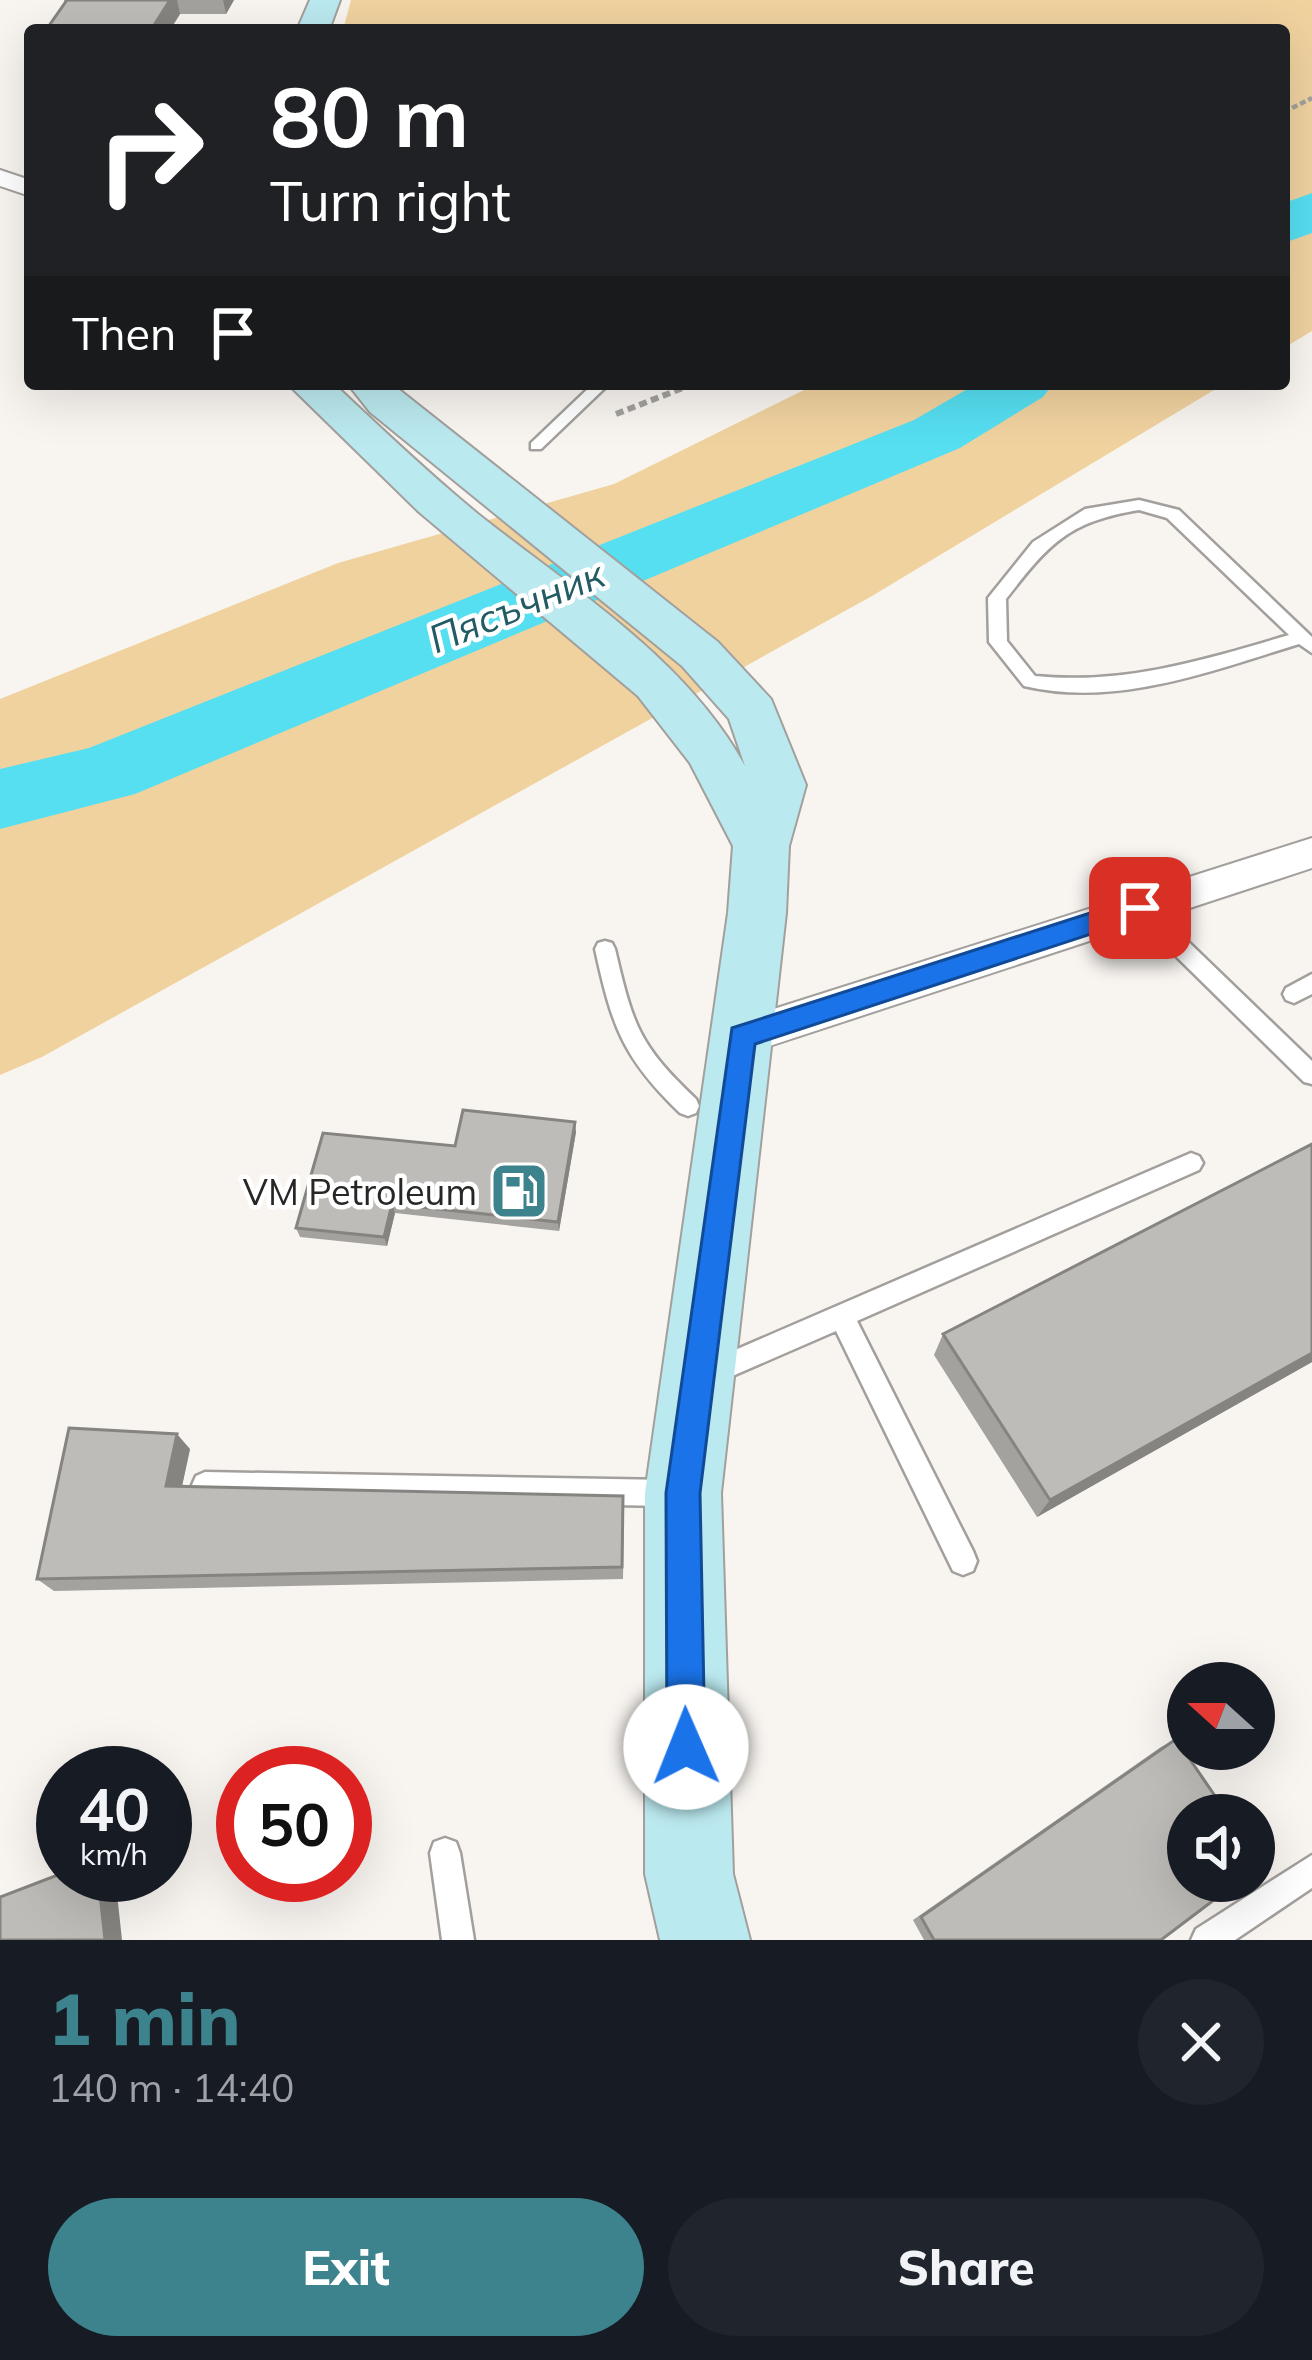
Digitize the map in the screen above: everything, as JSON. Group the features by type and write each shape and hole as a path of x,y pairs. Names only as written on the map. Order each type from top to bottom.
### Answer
{"main road":[{"path":"315,390 435,502 678,668"},
{"path":"374,390 484,480 678,668 711,752 761,846 742,1037 683,1493 688,1874 706,1940"}],"street":[{"path":"742,1037 1312,853"}],"lane":[{"path":"536,446 596,390"},
{"path":"1138,505 1173,514 1307,642 1145,683 1077,688 1030,682 998,642 997,598 1039,546 1091,513 1138,505"},
{"path":"1140,908 1312,1075"},
{"path":"605,949 627,1040 645,1066 688,1106"},
{"path":"696,1380 1191,1162"},
{"path":"842,1317 963,1561"},
{"path":"205,1485 683,1493"},
{"path":"445,1853 458,1940"},
{"path":"1207,1940 1312,1870"}],"shaded area":[{"path":"351,0 1312,0 1312,331 1290,344 1290,24 345,24"},
{"path":"804,390 1214,390 872,596 42,1057 0,1075 0,699 338,563 614,484"}],"building":[{"path":"67,0 170,0 155,24 50,24"},
{"path":"463,1110 575,1122 558,1222 392,1204 384,1237 296,1228 323,1133 455,1146"},
{"path":"1312,1144 1312,1353 1050,1500 943,1334"},
{"path":"69,1428 177,1434 166,1486 623,1496 622,1567 37,1579"},
{"path":"1167,1745 1167,1770 1197,1770 1214,1794 1167,1794 1167,1902 1211,1902 1161,1940 934,1940 921,1917"},
{"path":"36,1883 36,1902 101,1902 105,1940 0,1940 0,1897"}],"waterway":[{"name":"Пясъчник","path":"1290,223 1312,210"},
{"name":"Пясъчник","path":"0,799 106,773 937,434 1011,390"}],"place":[{"name":"VM Petroleum","path":"519,1191"}],"route":[{"path":"686,1747 683,1493 742,1037 1140,908"}]}
